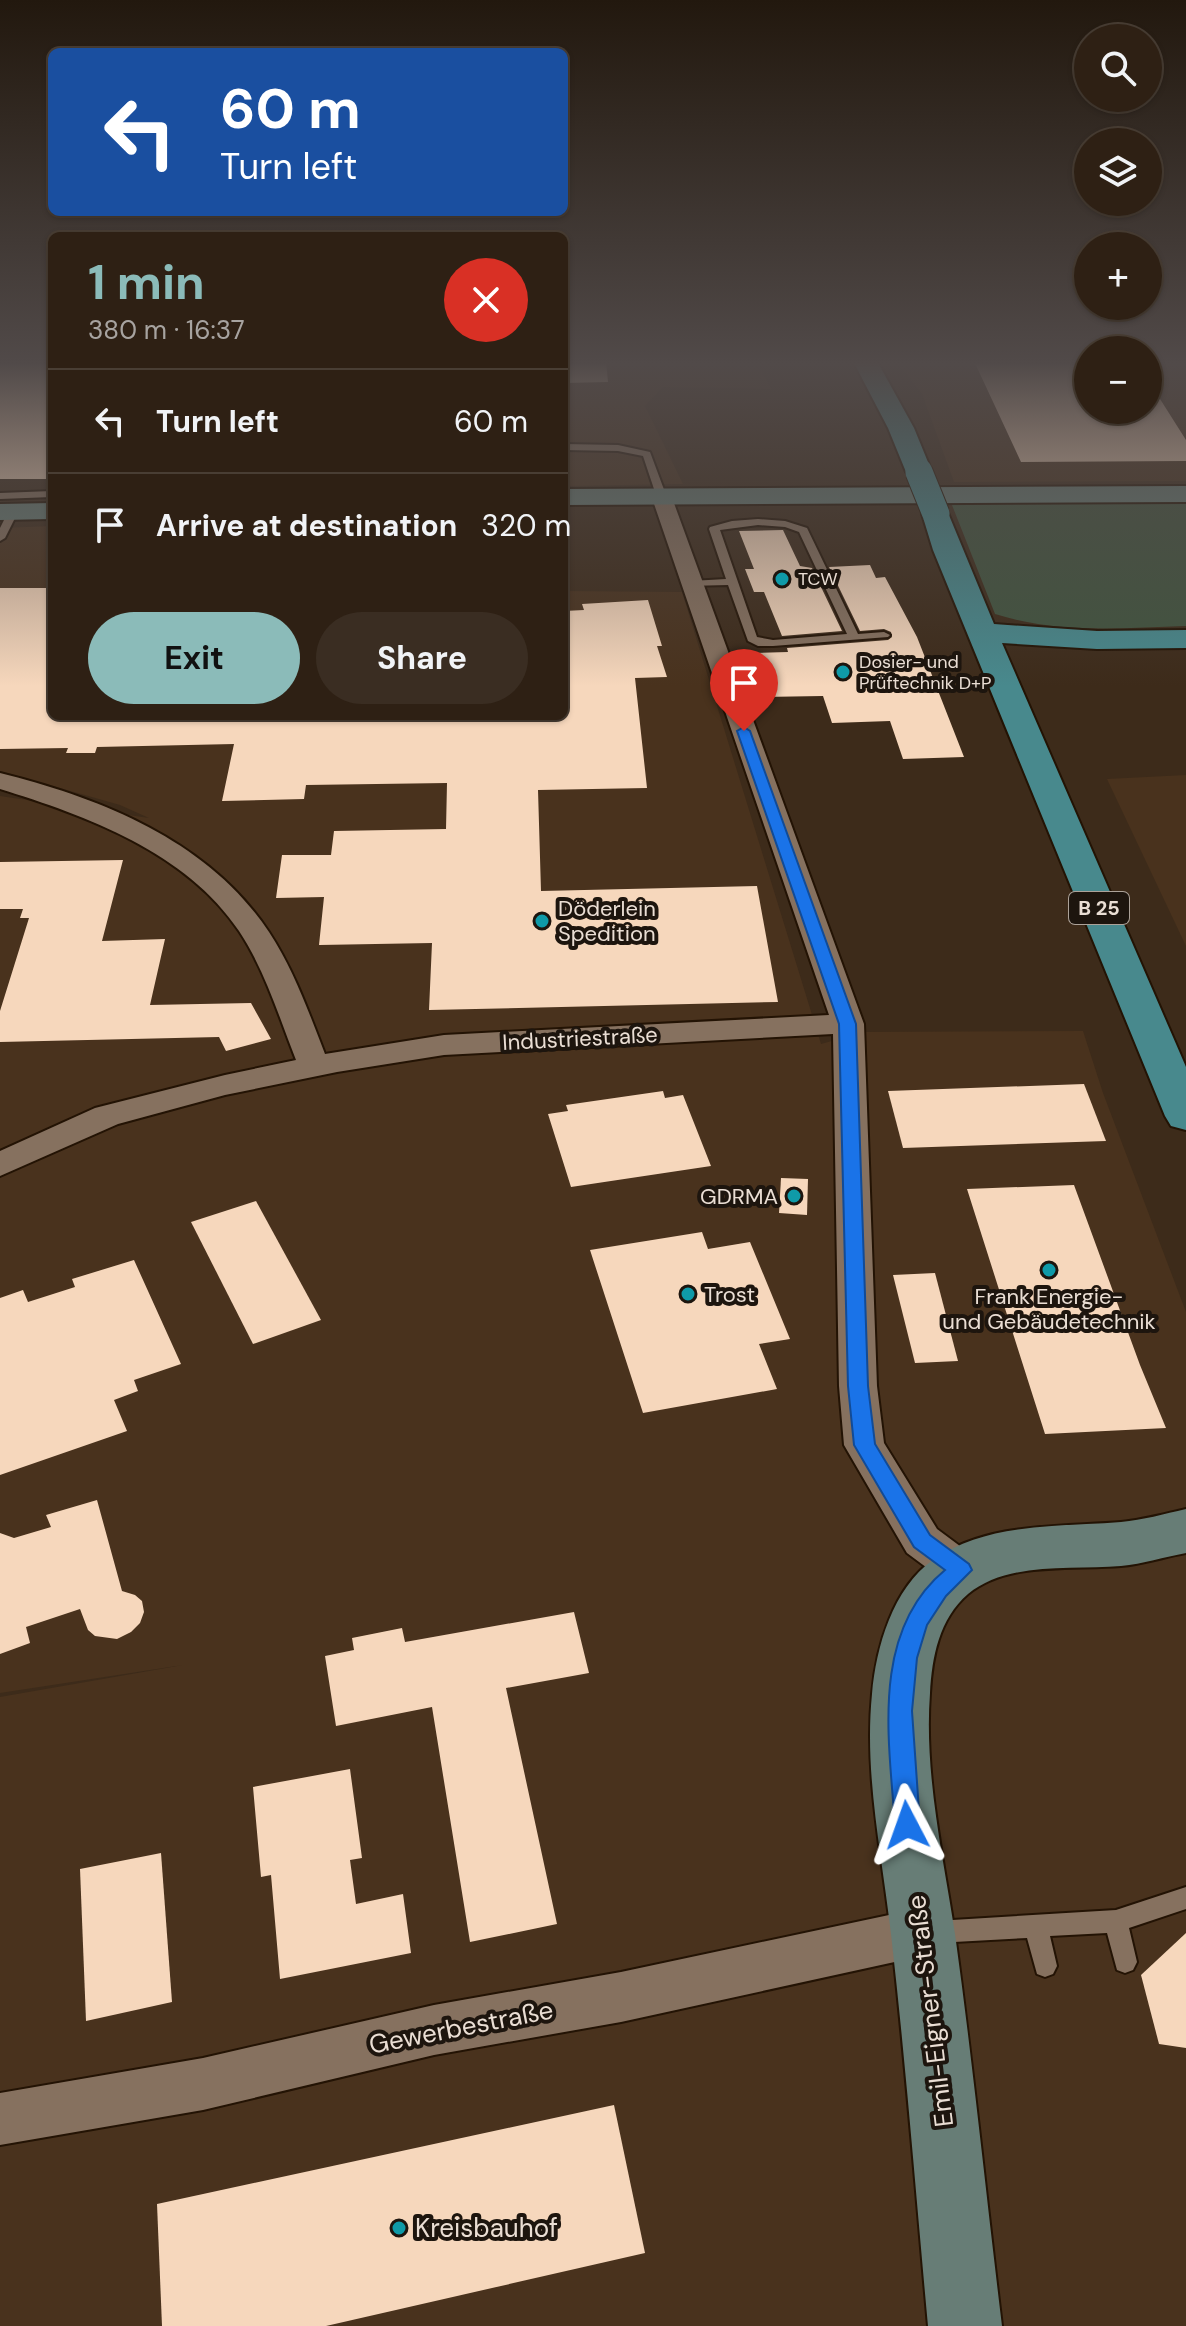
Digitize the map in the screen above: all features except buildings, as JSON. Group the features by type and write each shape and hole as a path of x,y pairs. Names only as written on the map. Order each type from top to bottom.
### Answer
{"main road":[{"name":"B 25","path":"918,470 947,550 1013,700 1186,1116"},
{"path":"568,497 1186,494"},
{"path":"4,507 48,511"},
{"path":"987,640 1083,643 1186,639"},
{"path":"1013,700 1035,660 1083,643"},
{"name":"Emil-Eigner-Straße","path":"965,2326 922,1932 907,1825 900,1711 905,1658 917,1622 938,1590 961,1570 1025,1549 1125,1544 1186,1531"},
{"name":"Emil-Eigner-Straße","path":"1125,1544 1186,1551"}],"street":[{"path":"661,495 848,1024 858,1386 864,1445 922,1541 961,1570"},
{"path":"0,781 95,812 150,840 201,874 243,916 270,959 314,1066"},
{"name":"Industriestraße","path":"0,1165 107,1116 225,1085 314,1066 444,1045 848,1024"},
{"name":"Gewerbestraße","path":"0,2119 203,2084 434,2030 621,1997 922,1932"}],"lane":[{"path":"652,470 661,495"},
{"path":"0,538 4,507 48,495"},
{"path":"854,637 803,530 796,525 723,525 714,529 752,639 758,643 854,637 884,635"},
{"path":"691,584 731,582"},
{"path":"922,1932 1037,1928 1116,1921 1186,1898"},
{"path":"1116,1921 1125,1962"},
{"path":"1037,1928 1045,1966"}],"shaded area":[{"path":"568,470 676,470 683,484 568,486"},
{"path":"949,470 1186,470 1186,481 954,482"},
{"path":"48,526 48,720 568,720 568,591 682,592 821,1044 864,1032 1083,1031 1103,1093 1186,1312 1186,2326 0,2326 0,1697 183,1665 0,1693 0,796 149,818 120,805 0,771 0,528"},
{"path":"1186,775 1186,946 1107,779"}],"green space":[{"path":"1186,498 1186,626 1114,628 1042,625 995,614 950,500"}],"place":[{"name":"TCW","path":"782,579"},
{"name":"Dosier- und Prüftechnik D+P","path":"843,672"},
{"name":"Döderlein Spedition","path":"542,921"},
{"name":"GDRMA","path":"794,1196"},
{"name":"Frank Energie- und Gebäudetechnik","path":"1049,1270"},
{"name":"Trost","path":"688,1294"},
{"name":"Kreisbauhof","path":"399,2228"}],"route":[{"path":"744,731 848,1024 858,1386 864,1445 922,1541 961,1570 938,1590 917,1622 905,1658 900,1711 907,1825"}]}
